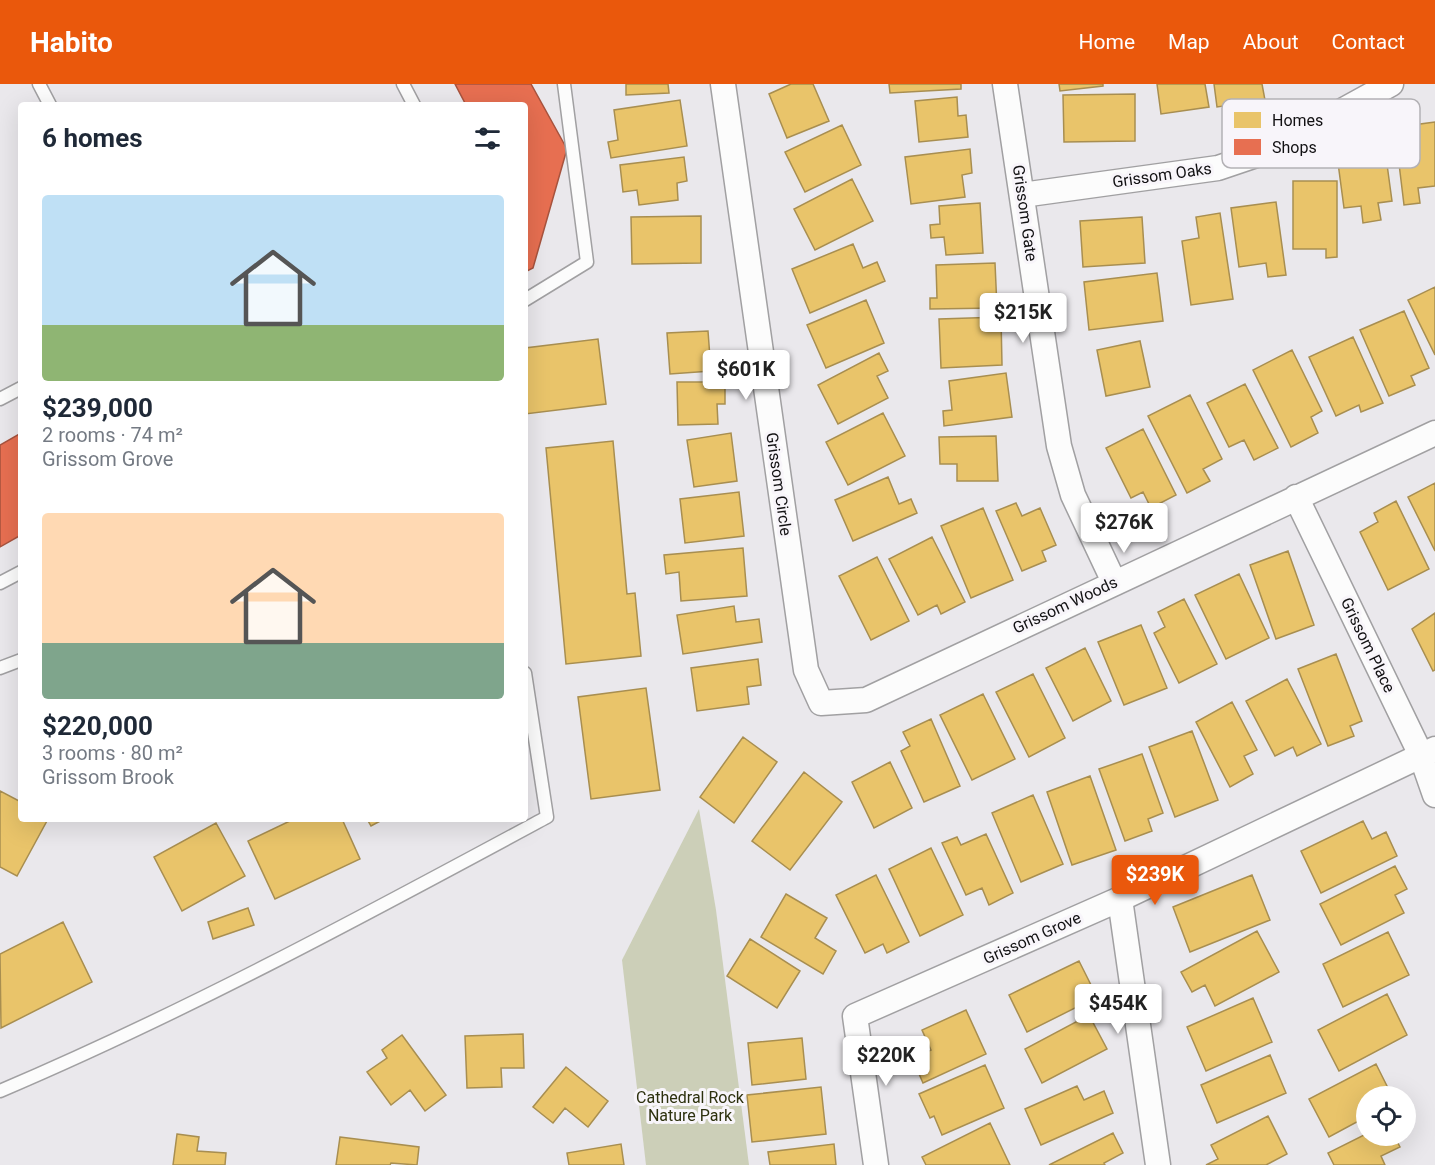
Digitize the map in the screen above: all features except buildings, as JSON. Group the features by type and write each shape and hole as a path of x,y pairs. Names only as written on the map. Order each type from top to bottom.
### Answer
{"street":[{"name":"Grissom Circle","path":"723,84 806,670 821,703"},
{"name":"Grissom Gate","path":"1005,84 1059,446 1073,495 1114,582"},
{"name":"Grissom Oaks","path":"1364,99 1391,84"},
{"name":"Grissom Oaks","path":"1022,195 1222,167"},
{"name":"Grissom Woods","path":"821,703 866,700 1435,433"},
{"name":"Grissom Place","path":"1296,497 1428,752 1435,795"},
{"name":"Grissom Grove","path":"876,1165 855,1016 1120,899 1428,752"},
{"path":"1120,899 1158,1165"}],"lane":[{"path":"39,84 48,102"},
{"path":"403,84 412,102"},
{"path":"528,298 587,262 564,84"},
{"path":"0,399 18,390"},
{"path":"0,583 18,574"},
{"path":"0,668 18,661"},
{"path":"0,1091 91,1052 344,926 547,817 528,693"}],"green space":[{"name":"Cathedral Rock Nature Park","path":"699,809 716,910 749,1165 646,1165 622,960"}]}
